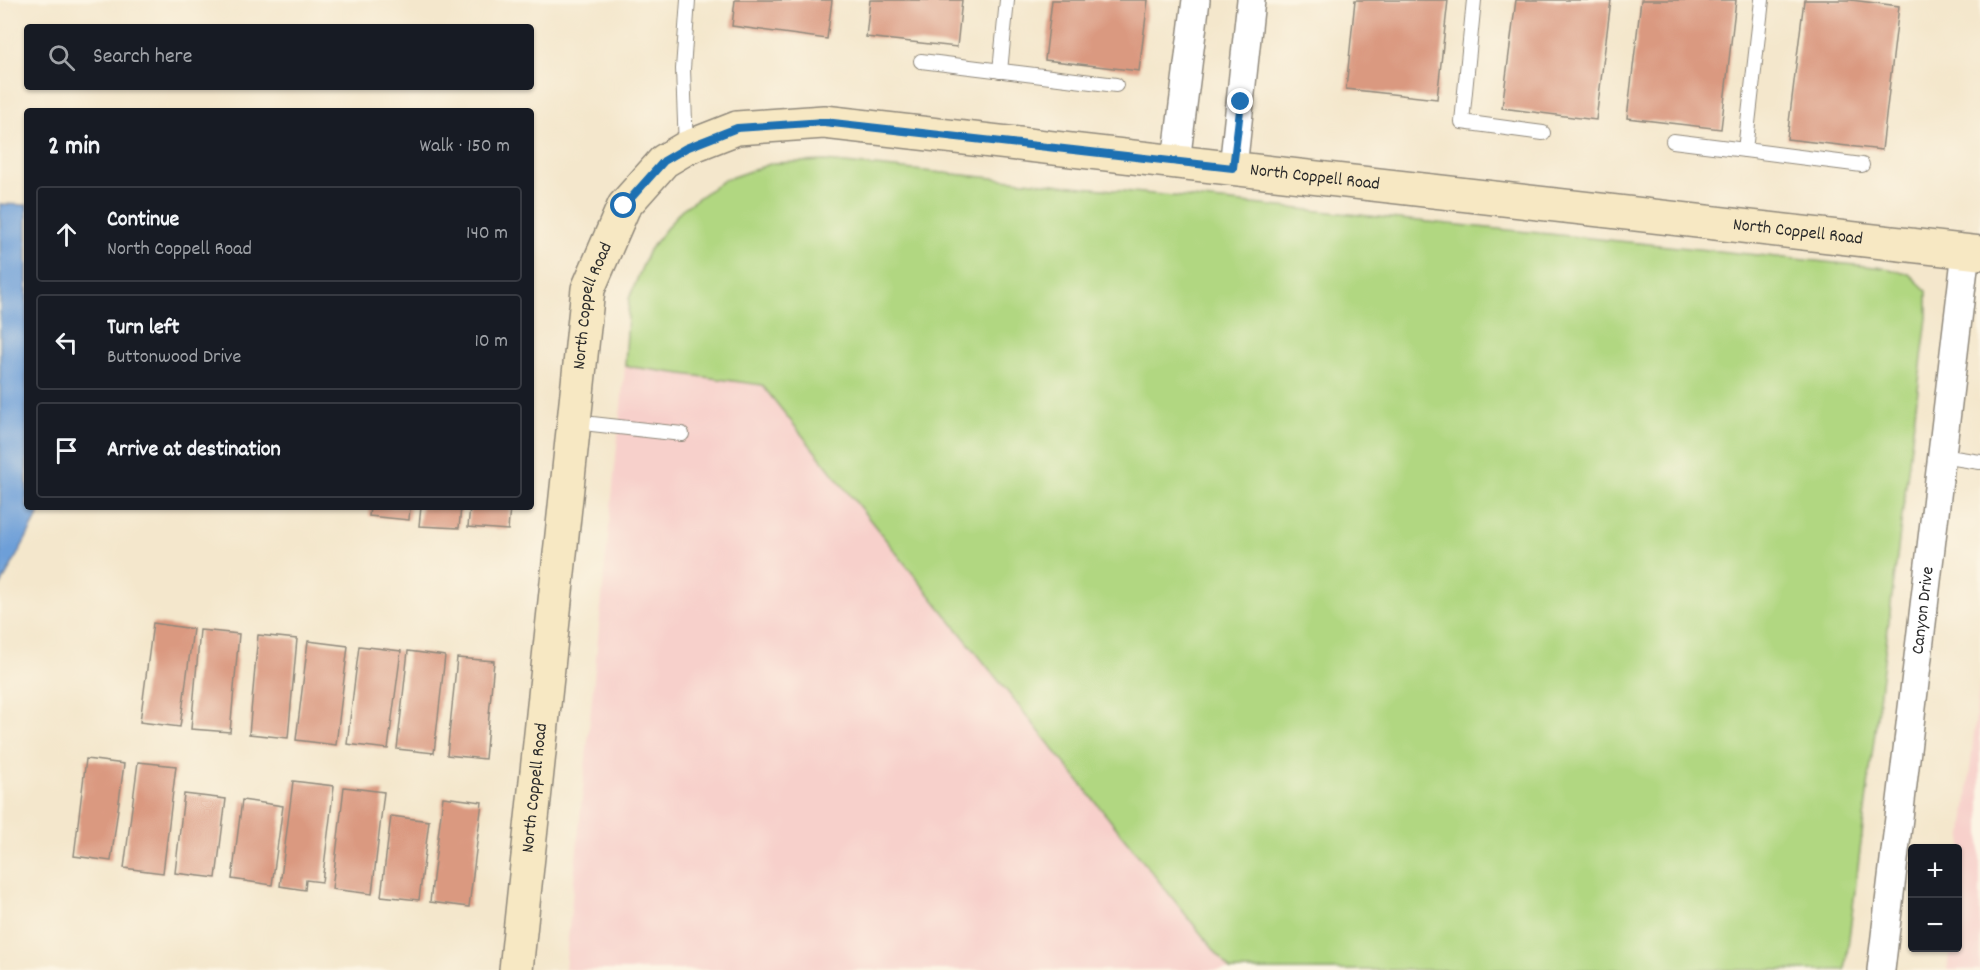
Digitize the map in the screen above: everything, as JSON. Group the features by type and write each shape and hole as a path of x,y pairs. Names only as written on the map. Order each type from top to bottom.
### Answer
{"street":[{"path":"1176,162 1197,0"},
{"path":"1233,168 1251,0"},
{"name":"North Coppell Road","path":"516,970 588,289 624,206 664,161 686,148 737,128 824,122 1973,252"},
{"name":"Canyon Drive","path":"1881,970 1941,456 1973,252"}],"lane":[{"path":"686,148 683,69 687,0"},
{"path":"1000,71 1006,0"},
{"path":"1474,0 1462,122 1543,133"},
{"path":"1745,150 1762,0"},
{"path":"921,61 1116,85"},
{"path":"1672,141 1863,165"},
{"path":"574,422 682,434"},
{"path":"1941,456 1980,462"}],"shaded area":[{"path":"625,366 762,385 1230,970 565,970"},
{"path":"1980,678 1980,970 1947,970 1949,952 1962,952 1962,844"}],"green space":[{"path":"825,161 1885,268 1909,274 1927,291 1927,318 1845,970 1230,970 762,385 625,366 629,299 649,250 681,210 724,180 773,163"}],"water":[{"path":"0,204 24,205 24,510 41,510 0,587"}],"building":[{"path":"735,0 832,0 827,39 732,26"},
{"path":"870,0 962,0 957,47 866,37"},
{"path":"1052,0 1148,0 1139,71 1045,60"},
{"path":"1355,0 1448,0 1437,99 1346,89"},
{"path":"1516,0 1611,0 1596,120 1502,108"},
{"path":"1641,0 1736,0 1721,129 1627,118"},
{"path":"1804,0 1851,0 1899,6 1882,150 1787,139"},
{"path":"370,510 410,510 409,520 369,516"},
{"path":"421,510 461,510 459,528 419,526"},
{"path":"470,510 510,510 508,530 468,527"},
{"path":"153,623 193,629 180,727 140,722"},
{"path":"200,630 239,634 230,732 191,729"},
{"path":"258,635 297,639 288,738 249,734"},
{"path":"308,641 348,646 336,745 296,740"},
{"path":"359,646 401,651 388,749 347,744"},
{"path":"408,651 445,656 434,753 397,749"},
{"path":"457,658 494,661 485,759 447,755"},
{"path":"86,759 124,764 111,861 74,856"},
{"path":"138,762 176,766 163,873 124,868"},
{"path":"293,781 334,786 322,882 306,880 305,890 280,886"},
{"path":"344,787 384,792 372,894 332,889"},
{"path":"184,794 226,799 216,878 175,873"},
{"path":"443,797 482,802 469,907 430,902"},
{"path":"242,800 283,806 272,885 232,879"},
{"path":"391,816 429,821 419,900 381,896"}],"route":[{"path":"624,206 664,161 686,148 737,128 824,122 1233,168 1241,102"}]}
